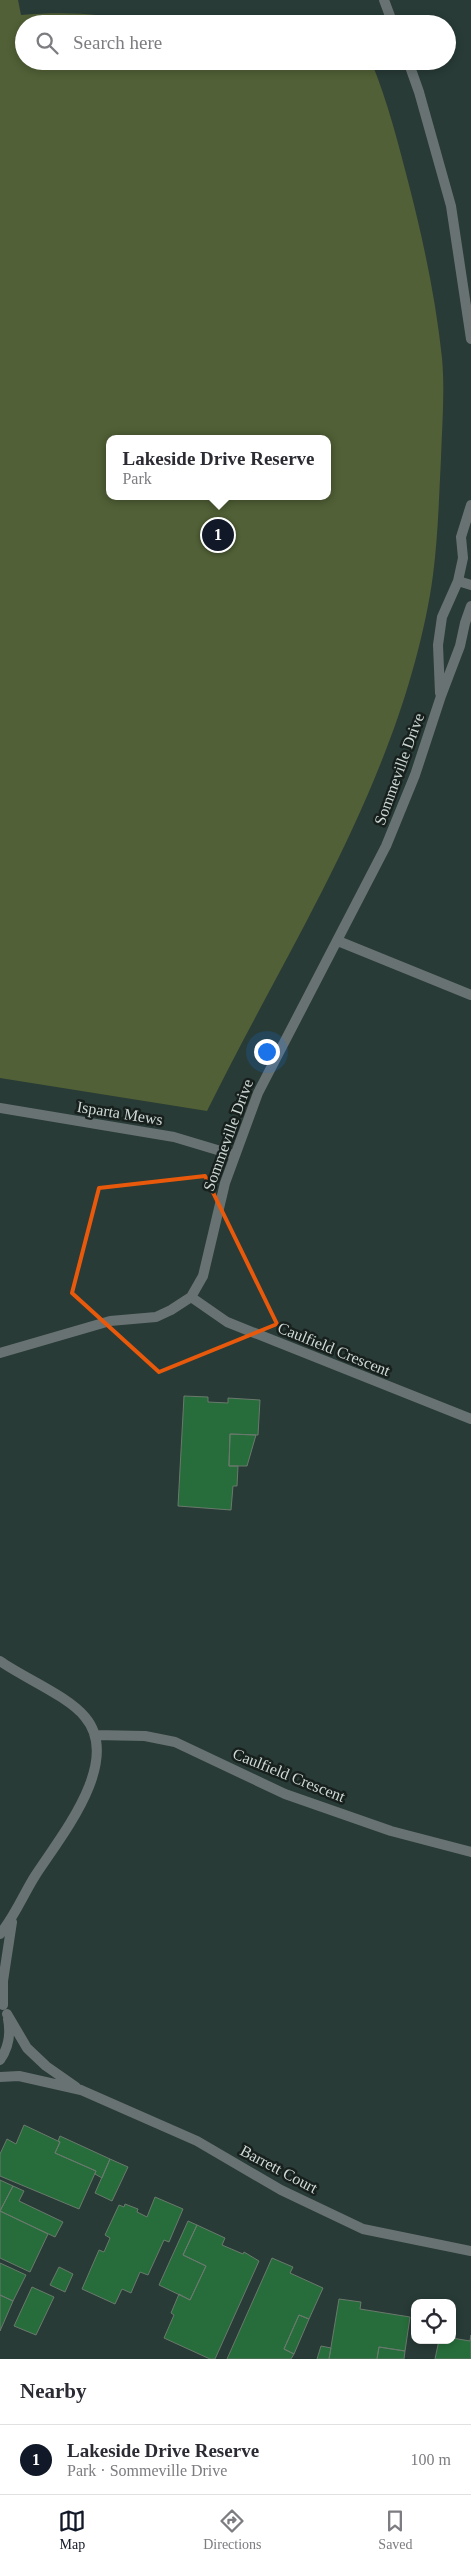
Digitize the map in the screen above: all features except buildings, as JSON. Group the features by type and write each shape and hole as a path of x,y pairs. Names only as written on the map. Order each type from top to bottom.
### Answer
{"street":[{"path":"384,0 390,15"},
{"path":"411,70 451,206 470,318 471,339"},
{"name":"Sommeville Drive","path":"441,696 438,645 442,617 458,581 463,558 461,538 471,506"},
{"path":"458,581 471,585"},
{"name":"Sommeville Drive","path":"191,1297 205,1269 218,1210 234,1155 274,1059 338,941 390,837 415,775 460,646 464,622 471,606"},
{"path":"338,941 471,996"},
{"name":"Isparta Mews","path":"0,1108 174,1137 234,1155"},
{"path":"0,1353 110,1321 156,1317 191,1297"},
{"name":"Caulfield Crescent","path":"191,1297 227,1322 471,1419"},
{"path":"0,1661 76,1708 86,1717 95,1735 97,1757 88,1789 76,1814 24,1895 12,1921 3,1981 3,2007 10,2029 8,2045 0,2060"},
{"name":"Caulfield Crescent","path":"95,1735 145,1736 175,1742 286,1794 391,1831 471,1852"},
{"path":"0,1934 12,1921"},
{"name":"Barrett Court","path":"3,2007 26,2048 46,2066 81,2090 197,2141 281,2190 363,2229 471,2251"},
{"name":"Barrett Court","path":"0,2077 19,2076 81,2090"}],"highlighted area":[{"path":"205,1176 277,1324 159,1372 72,1293 99,1188"}],"green space":[{"path":"0,0 18,0 21,15 15,15 15,70 374,70 393,124 429,273 442,358 443,408 436,546 430,596 421,640 394,727 368,794 325,886 207,1111 0,1078"},
{"path":"51,13 96,15 21,15"}],"place":[{"name":"Lakeside Drive Reserve","path":"218,535"}]}
